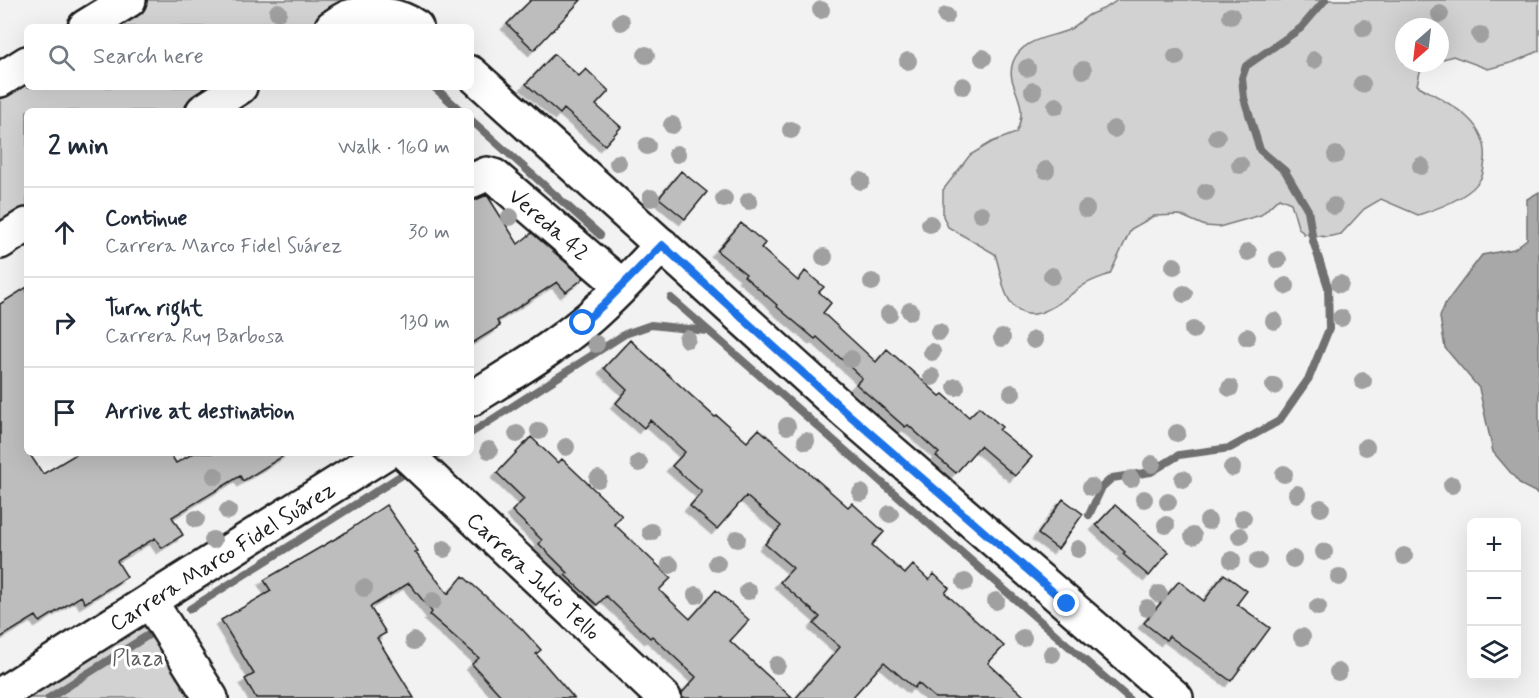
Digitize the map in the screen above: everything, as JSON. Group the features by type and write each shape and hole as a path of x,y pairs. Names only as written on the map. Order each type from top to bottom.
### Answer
{"street":[{"path":"91,24 129,0"},
{"path":"337,24 349,17 370,14 394,18 409,24"},
{"path":"0,80 24,65"},
{"path":"474,76 847,413 1176,698"},
{"path":"208,108 235,90"},
{"name":"Vereda 42","path":"474,180 487,174 494,176 622,286"},
{"path":"0,242 24,227"},
{"path":"474,397 560,342 603,305 662,245"},
{"name":"Carrera Marco Fidel Suárez","path":"0,695 380,456"},
{"name":"Carrera Julio Tello","path":"408,456 664,698"},
{"path":"150,601 211,698"}],"green space":[{"path":"129,0 383,0 338,24 90,24"},
{"path":"1117,0 1539,0 1539,51 1514,62 1488,69 1453,56 1449,57 1449,18 1395,18 1395,72 1420,72 1417,85 1462,113 1476,127 1483,142 1485,160 1481,178 1470,191 1453,201 1418,215 1381,199 1364,209 1341,234 1327,237 1304,234 1298,227 1291,203 1279,198 1261,215 1219,227 1205,226 1180,215 1154,216 1131,229 1110,274 1087,283 1042,312 1031,314 1021,312 1013,305 1005,291 995,254 948,227 943,216 943,190 970,155 992,142 1016,133 1021,111 1011,71 1013,62 1022,48 1036,40 1069,30 1089,15"},
{"path":"24,65 24,90 235,90 208,108 24,108 24,227 0,242 0,80"},
{"name":"Plaza","path":"150,601 211,698 0,698"}],"shaded area":[{"path":"1539,192 1539,494 1521,485 1493,452 1479,388 1445,348 1440,317 1445,304 1482,255 1514,249 1527,239 1527,199"}],"building":[{"path":"531,0 581,0 534,50 507,24"},
{"path":"554,54 579,76 586,69 609,91 596,105 621,127 605,145 564,109 560,114 526,84"},
{"path":"681,171 707,192 685,219 659,198"},
{"path":"487,195 518,244 532,233 584,278 566,292 557,282 497,321 500,326 474,342 474,201"},
{"path":"741,223 765,243 761,248 798,281 805,271 824,287 819,292 831,303 823,313 876,362 887,349 940,396 943,394 969,417 979,407 1002,427 999,430 1032,457 1015,476 980,446 956,473 936,456 939,453 908,425 905,427 856,384 862,378 817,337 815,339 776,306 744,276 746,274 717,251"},
{"path":"24,289 24,456 31,456 43,474 73,456 172,456 176,463 189,456 283,456 243,481 240,476 172,517 183,535 162,548 155,538 117,561 127,577 85,603 81,596 40,622 36,616 0,638 0,304"},
{"path":"630,340 715,417 717,416 747,442 759,429 848,507 852,503 884,532 872,545 905,574 913,565 929,580 934,574 949,588 945,593 1004,646 988,663 1026,698 935,698 918,683 914,688 884,662 852,698 796,698 840,647 814,624 820,617 780,582 793,568 765,544 781,526 746,496 717,529 690,506 702,492 672,466 685,452 650,420 644,428 616,403 627,390 604,368"},
{"path":"531,437 558,463 562,459 622,516 614,524 671,578 659,590 690,619 716,590 749,620 730,641 792,698 682,698 682,693 696,677 606,596 597,605 565,575 568,573 539,544 542,540 512,511 524,499 497,473"},
{"path":"1063,499 1083,514 1058,549 1038,534"},
{"path":"386,505 418,551 415,552 448,594 463,576 522,629 541,650 536,654 574,698 503,698 472,664 479,658 430,615 432,612 409,583 370,607 386,633 377,638 414,698 256,698 245,679 254,674 221,620 271,591 264,580 340,536"},
{"path":"1115,505 1169,552 1149,576 1123,554 1125,552 1096,525"},
{"path":"1224,574 1247,591 1237,604 1270,628 1231,681 1169,636 1166,640 1144,623 1179,581 1204,601"}],"waterway":[{"path":"1089,515 1102,487 1112,478 1151,472 1179,455 1230,448 1279,421 1309,378 1329,329 1328,287 1313,241 1308,210 1285,171 1260,150 1244,98 1242,78 1246,66 1301,28 1325,0"},
{"path":"437,90 458,108"},
{"path":"474,123 600,235"},
{"path":"671,298 1128,698"},
{"path":"474,431 625,334 651,325 707,331"},
{"path":"190,609 402,475"},
{"path":"49,698 150,634"}],"route":[{"path":"583,323 662,245 847,413 1067,604"}]}
